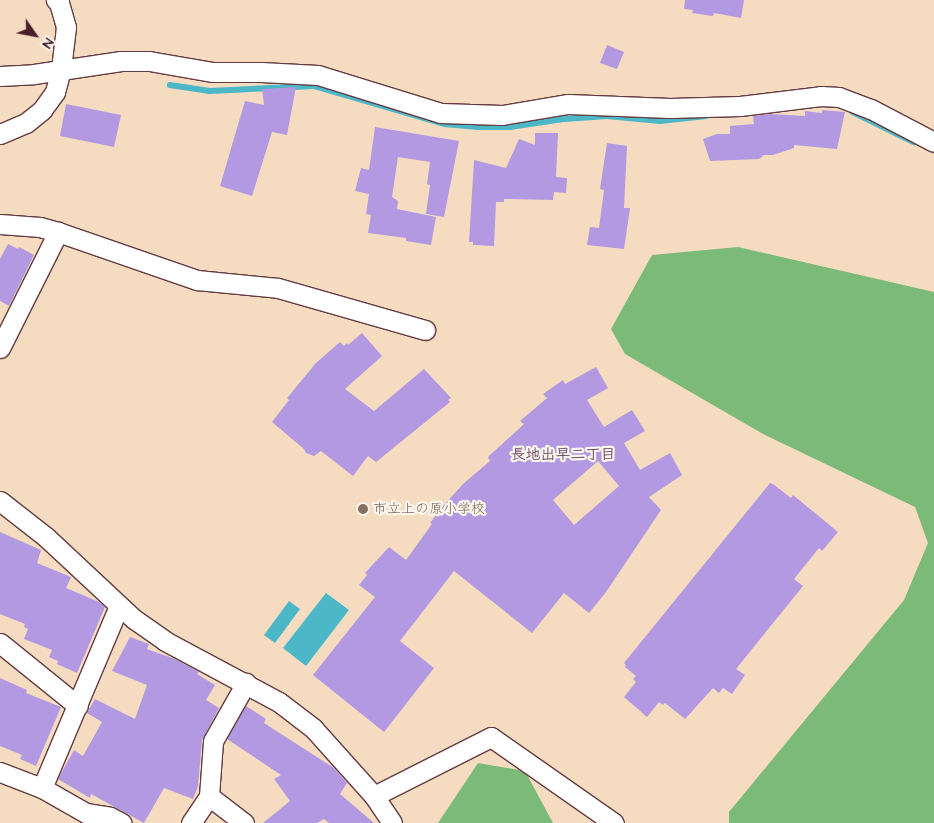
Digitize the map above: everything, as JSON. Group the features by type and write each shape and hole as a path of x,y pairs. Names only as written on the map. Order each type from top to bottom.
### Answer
{"street":[{"path":"0,134 26,123 42,110 55,92 61,69 66,27 56,0"},
{"path":"0,76 34,74 121,61 149,61 213,72 318,75 441,113 458,114 502,115 568,104 670,108 740,106 821,96 839,97 871,109 934,142"},
{"path":"0,224 40,227 197,280 278,288 425,330"},
{"path":"0,348 58,232"},
{"path":"0,501 46,537 119,606 165,641 279,702 313,728 374,796 392,823"},
{"path":"42,788 119,606"},
{"path":"0,643 78,706"},
{"path":"191,823 209,796 213,741 246,683"},
{"path":"374,796 491,736 614,823"},
{"path":"0,772 42,788 86,813 110,817 122,823"},
{"path":"209,796 244,823"}],"green space":[{"path":"738,247 934,292 934,823 729,823 729,812 904,600 928,543 915,507 763,434 625,354 611,329 652,255"},
{"path":"478,763 525,771 553,823 438,823"}],"water":[{"path":"326,593 349,610 306,666 283,648"},
{"path":"289,601 300,609 275,643 264,635"}],"building":[{"path":"685,0 744,0 741,18 714,13 713,16 692,13 693,10 684,9"},
{"path":"607,45 624,52 617,69 600,63"},
{"path":"296,87 287,135 272,132 252,196 220,186 245,101 264,105 262,89"},
{"path":"66,104 121,115 114,147 60,136"},
{"path":"822,110 845,112 837,149 794,145 794,148 773,155 764,155 759,159 710,161 703,139 717,134 730,134 730,126 754,124 753,116 770,114 805,116 805,111 822,113"},
{"path":"375,127 459,141 444,217 426,214 430,185 427,184 430,162 398,157 392,197 398,201 397,209 436,217 431,245 406,241 406,238 368,233 371,215 366,214 369,194 355,191 361,168 369,170"},
{"path":"535,133 558,133 556,177 567,178 566,193 554,192 553,200 504,199 504,202 496,202 494,246 473,245 473,242 469,242 474,160 506,168 519,139 535,145"},
{"path":"607,143 627,146 624,208 630,208 624,249 587,245 590,227 599,228 604,190 600,189"},
{"path":"8,244 18,249 19,247 34,255 9,306 0,301 0,259"},
{"path":"362,333 382,356 345,389 374,411 424,369 451,398 448,400 450,402 376,462 368,456 353,476 321,451 314,456 306,453 304,449 272,422 289,400 287,398 316,363 340,342 344,346 347,343 348,345"},
{"path":"596,367 608,388 587,400 604,427 632,410 645,431 624,443 640,470 670,453 682,475 649,497 661,510 606,592 589,613 564,593 532,633 454,571 400,641 434,668 384,732 313,675 375,597 359,585 367,575 365,573 389,547 406,560 443,506 463,484 490,461 488,457 524,424 520,421 547,398 543,394 563,380 565,384","holes":["598,461 619,486 574,525 553,500"]},
{"path":"770,483 791,498 793,495 838,532 822,551 819,548 794,579 803,586 736,669 745,675 732,694 723,688 719,693 713,688 685,719 665,703 663,705 659,702 647,717 624,697 636,682 633,679 636,676 625,667 624,663"},
{"path":"0,532 41,550 37,563 71,577 66,588 99,602 105,607 77,673 57,664 58,661 49,657 52,650 24,639 28,629 24,627 25,624 0,614"},
{"path":"130,637 149,644 147,649 175,659 199,672 197,674 215,685 206,700 219,708 202,740 198,786 193,799 164,788 144,823 91,794 90,798 58,779 74,750 83,756 102,722 87,713 95,699 135,719 147,685 112,671"},
{"path":"0,678 27,690 26,693 61,707 36,766 20,759 22,755 0,746"},
{"path":"246,706 266,719 264,723 334,768 347,783 340,794 374,823 329,823 324,819 317,823 263,823 290,801 274,779 281,775 227,739"}],"waterway":[{"path":"170,85 210,91 314,86 445,124 478,127 510,127 564,119 607,116 660,121 706,116"},
{"path":"853,112 914,142"}],"place":[{"name":"市立上の原小学校","path":"363,509"}],"district":[{"name":"長地出早二丁目","path":"563,455"}]}
